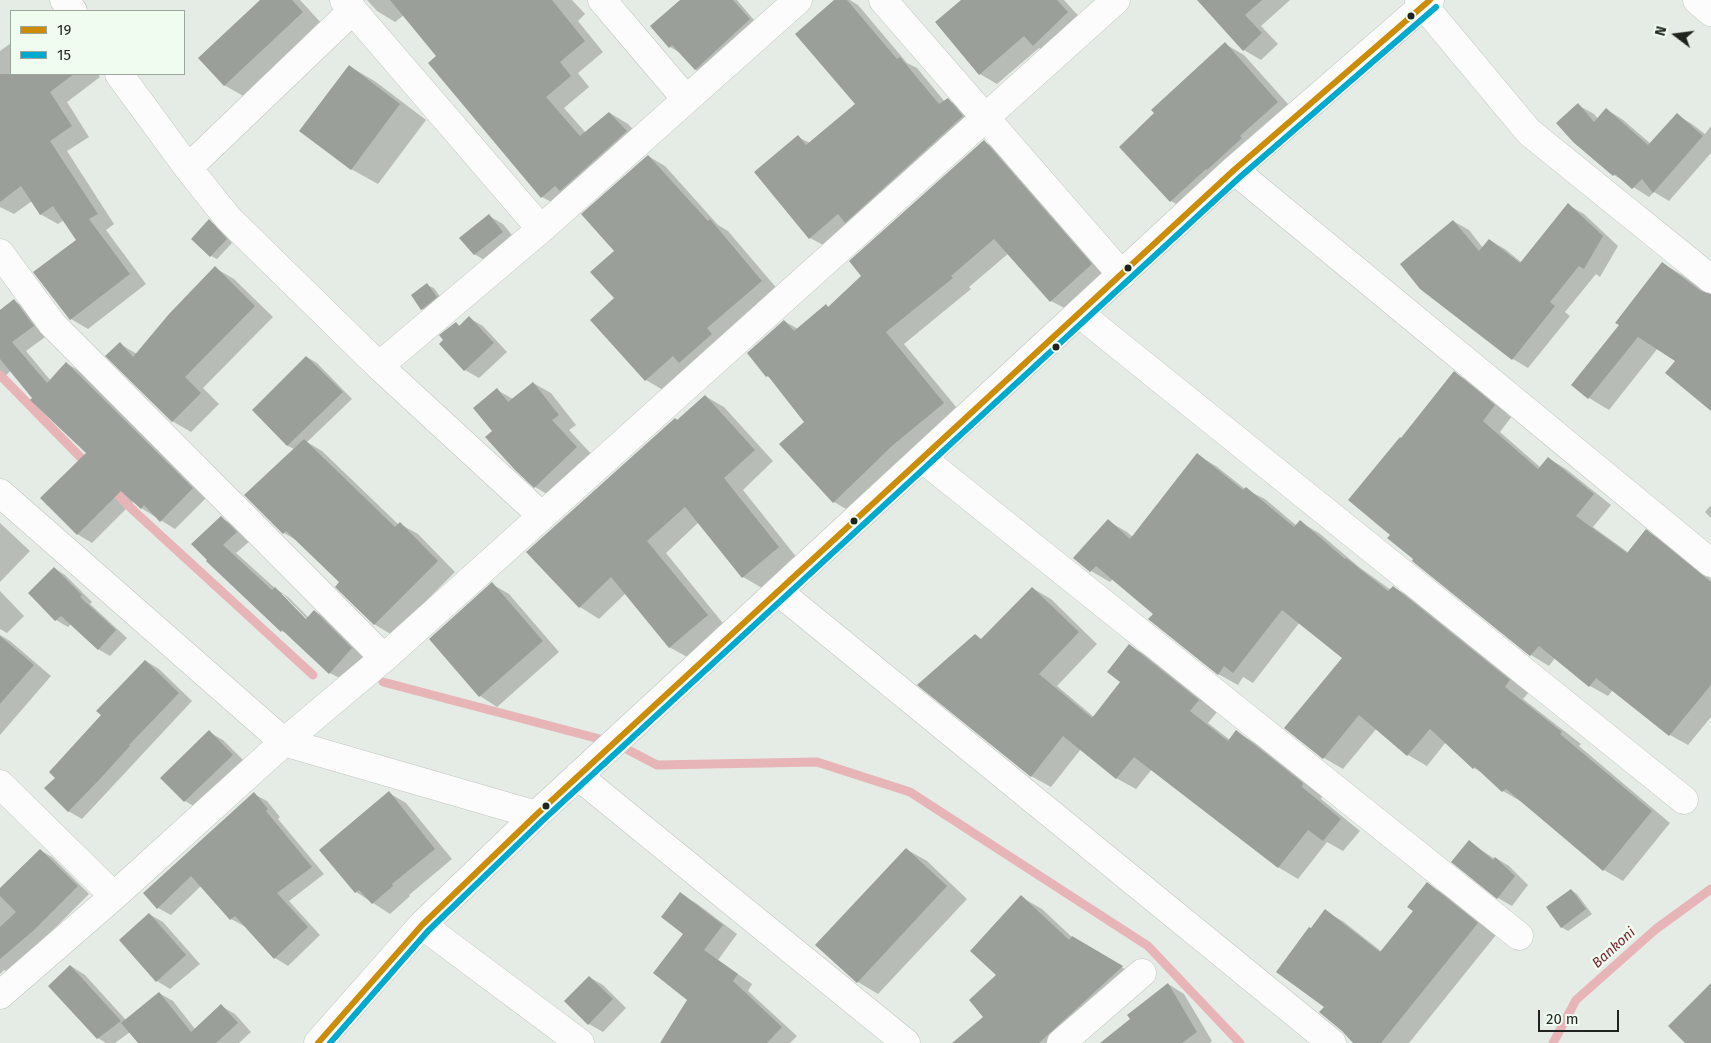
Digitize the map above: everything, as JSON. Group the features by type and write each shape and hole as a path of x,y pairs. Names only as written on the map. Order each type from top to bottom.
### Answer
{"street":[{"path":"64,0 72,10"},
{"path":"602,0 686,99"},
{"path":"379,366 541,229 798,0"},
{"path":"883,0 1122,275"},
{"path":"0,995 114,896 284,742 384,658 1116,0"},
{"path":"1697,0 1711,12"},
{"path":"318,1043 422,925 536,815 1234,170 1424,2 1529,132 1711,279"},
{"path":"188,168 348,5 541,229"},
{"path":"120,75 188,168 228,218 379,366 542,516"},
{"path":"1234,170 1711,562"},
{"path":"0,253 52,324 384,658"},
{"path":"1080,314 1684,800"},
{"path":"923,459 1518,936"},
{"path":"0,493 284,742 536,815"},
{"path":"779,592 1332,1043"},
{"path":"578,776 906,1043"},
{"path":"0,784 114,896"},
{"path":"422,925 580,1043"},
{"path":"1061,1043 1142,973"}],"building":[{"path":"260,0 292,0 303,12 224,86 198,58"},
{"path":"390,0 552,0 585,41 560,62 571,76 546,97 580,136 609,112 627,131 560,191 555,186 541,198 428,63 436,56"},
{"path":"680,0 733,0 750,19 695,70 672,45 669,48 650,26"},
{"path":"834,0 847,0 897,59 900,57 939,104 948,98 963,116 845,223 838,214 809,239 754,172 798,135 806,145 855,104 795,34"},
{"path":"961,0 1057,0 1068,12 1033,46 1024,36 979,75 935,22"},
{"path":"1197,0 1262,0 1245,15 1262,33 1243,51"},
{"path":"1225,42 1278,102 1240,136 1242,138 1170,202 1119,147 1154,113 1151,110"},
{"path":"349,65 400,104 351,170 299,131"},
{"path":"0,74 73,75 50,92 72,126 50,141 98,214 89,219 130,274 70,320 33,272 76,240 53,206 40,215 21,186 0,202"},
{"path":"1578,103 1594,122 1606,108 1648,145 1677,113 1703,136 1653,193 1642,179 1632,189 1615,174 1613,176 1573,142 1556,123"},
{"path":"984,140 1092,264 1050,302 994,239 951,276 953,278 886,332 944,403 893,445 833,503 779,444 804,422 768,376 766,377 747,353 784,320 794,331 826,304 828,307 861,276 849,261"},
{"path":"648,155 708,221 710,219 762,281 707,328 712,334 679,363 673,356 645,381 590,320 614,298 590,272 614,251 581,214"},
{"path":"1568,203 1603,236 1584,269 1579,266 1550,302 1555,306 1512,360 1420,289 1400,264 1453,220 1479,251 1489,239 1520,263"},
{"path":"489,214 503,232 474,255 459,238"},
{"path":"209,219 227,239 210,257 191,239"},
{"path":"1662,262 1701,291 1711,294 1711,411 1665,373 1675,361 1638,337 1588,399 1571,385 1619,325 1615,323"},
{"path":"215,266 255,306 185,377 201,393 172,422 105,356 120,342 133,357 169,314"},
{"path":"427,283 437,297 421,310 411,295"},
{"path":"14,299 34,326 12,342 47,383 66,362 193,488 160,522 144,505 141,509 121,491 77,535 40,498 86,453 30,400 32,398 0,359 0,310"},
{"path":"469,316 494,343 464,371 439,344 443,340 439,335 456,322 459,326"},
{"path":"306,356 343,392 287,446 252,410"},
{"path":"1454,371 1495,405 1483,421 1538,469 1548,457 1594,494 1576,516 1627,553 1646,529 1711,582 1711,685 1669,736 1596,678 1589,687 1539,646 1530,656 1412,561 1413,559 1387,538 1390,535 1348,500 1401,438"},
{"path":"533,382 559,415 552,420 577,447 534,488 485,437 492,431 473,408 497,388 508,402"},
{"path":"705,395 755,450 724,478 779,547 742,578 685,507 647,541 708,615 669,648 611,577 579,608 526,552 675,418 677,420"},
{"path":"304,439 395,527 400,522 438,561 374,625 335,587 339,582 286,531 283,534 244,495"},
{"path":"1197,453 1243,490 1246,487 1294,527 1300,520 1345,559 1388,591 1393,586 1510,680 1505,687 1562,732 1560,734 1652,811 1603,871 1506,789 1502,792 1475,767 1473,769 1430,729 1407,756 1359,715 1323,759 1284,728 1342,658 1282,610 1233,673 1224,666 1218,675 1148,619 1153,614 1096,566 1090,572 1073,558 1108,519 1130,539"},
{"path":"221,516 237,532 223,545 272,590 275,587 306,619 314,610 352,648 329,674 282,630 281,632 206,561 191,544"},
{"path":"54,567 82,595 80,597 116,630 98,650 61,616 55,621 28,593"},
{"path":"492,582 543,641 479,697 429,639"},
{"path":"1032,587 1079,632 1039,674 1092,718 1120,682 1107,672 1129,644 1199,700 1190,711 1228,741 1236,730 1303,783 1302,787 1341,819 1323,841 1308,830 1278,868 1134,757 1116,779 1063,736 1031,777 917,685 975,634 981,639"},
{"path":"0,636 34,665 0,704"},
{"path":"145,660 179,693 68,812 44,788 55,778 49,772 101,715 96,711"},
{"path":"209,730 233,755 184,802 160,778"},
{"path":"389,791 435,849 392,884 393,886 372,904 359,890 355,893 319,850"},
{"path":"254,792 268,809 266,811 312,867 277,893 308,927 274,959 235,916 230,920 191,876 157,909 143,893"},
{"path":"1469,840 1493,860 1495,857 1515,876 1497,899 1451,862"},
{"path":"906,848 947,886 857,983 815,945"},
{"path":"40,849 78,886 34,930 0,959 0,927 16,912 0,896 0,888"},
{"path":"1427,882 1478,923 1381,1043 1353,1043 1319,1012 1324,1007 1276,972 1309,927 1311,928 1325,909 1380,952 1413,911 1407,907"},
{"path":"1571,889 1586,909 1561,928 1546,907"},
{"path":"680,892 723,925 704,950 738,974 733,981 782,1027 767,1043 660,1043 687,1000 653,973 683,934 661,917"},
{"path":"1021,895 1069,940 1072,936 1123,966 1039,1043 952,1043 983,1017 969,1000 996,975 970,951"},
{"path":"149,913 186,955 156,982 119,940"},
{"path":"70,965 121,1021 97,1039 48,986"},
{"path":"589,976 613,999 588,1025 564,1001"},
{"path":"1168,983 1197,1032 1182,1043 1100,1043 1130,1019 1127,1015"},
{"path":"1711,983 1711,1043 1685,1043 1668,1026"},
{"path":"159,992 191,1032 221,1004 238,1023 216,1043 138,1043 121,1023"}],"waterway":[{"path":"0,375 89,466"},
{"path":"111,488 313,675"},
{"path":"383,682 615,743 657,765 817,762 910,792 1148,946 1240,1043"},
{"name":"Bankoni","path":"1553,1043 1576,1000 1656,929 1711,889"}],"transit line":[{"name":"19","path":"318,1043 422,925 536,815 1234,170 1430,0"},
{"name":"15","path":"330,1043 428,931 542,821 1240,177 1436,7"}]}
